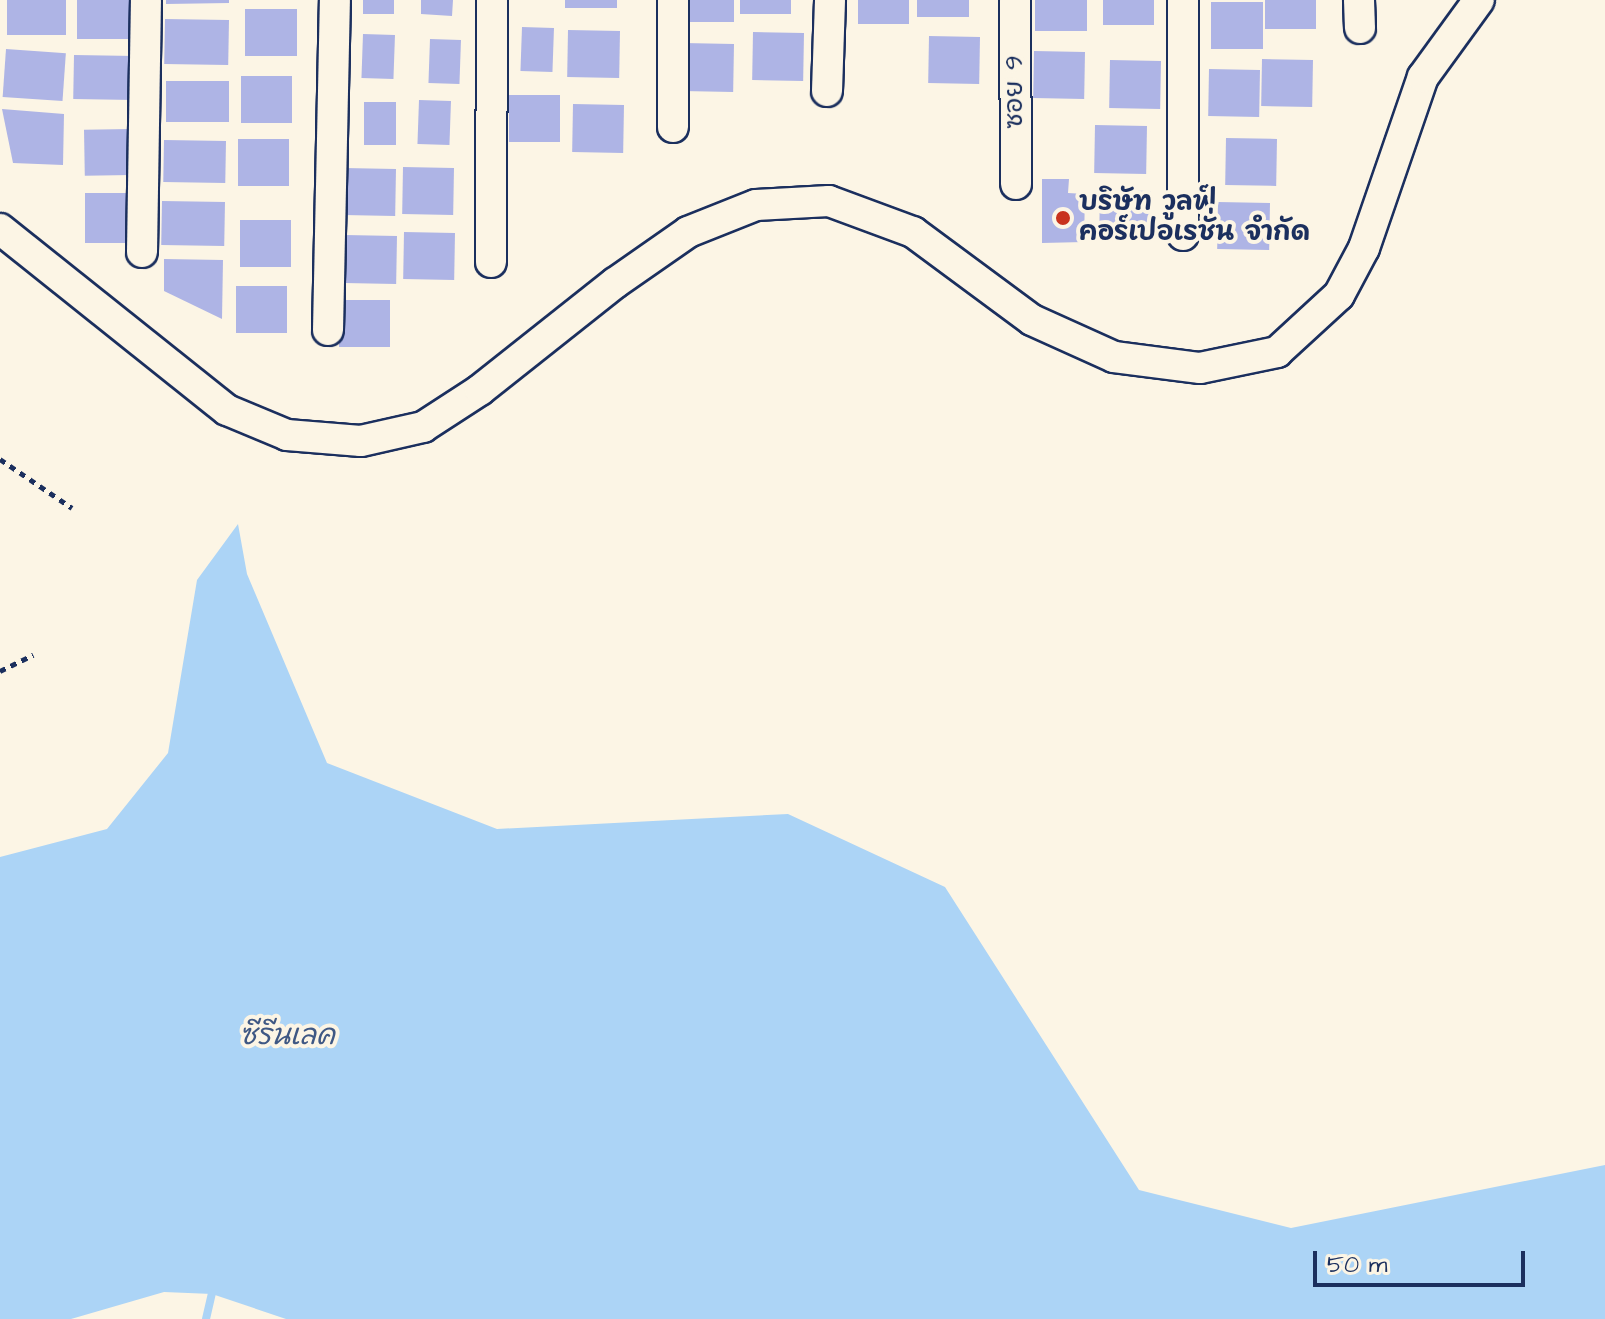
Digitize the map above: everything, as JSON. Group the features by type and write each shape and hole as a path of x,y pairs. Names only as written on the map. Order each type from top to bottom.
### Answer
{"street":[{"path":"142,252 146,0"},
{"path":"328,330 335,0"},
{"path":"491,262 492,0"},
{"path":"673,0 673,127"},
{"path":"827,91 830,0"},
{"name":"ซอย 9","path":"1015,0 1016,184"},
{"path":"1183,0 1183,235"},
{"path":"0,229 227,410 287,435 361,441 423,427 480,390 615,283 688,232 756,205 829,201 913,232 1032,320 1100,351 1114,357 1200,368 1277,352 1339,295 1364,248 1423,77 1479,0"}],"path":[{"path":"0,459 72,508"},
{"path":"0,671 33,655"}],"water":[{"name":"ซีรีนเลค","path":"238,524 247,574 327,763 497,829 788,814 945,887 1139,1190 1291,1228 1605,1165 1605,1319 286,1319 212,1294 164,1292 71,1319 0,1319 0,857 107,829 168,753 197,580"}],"building":[{"path":"7,0 66,0 66,35 7,35"},
{"path":"77,0 136,0 136,39 77,39"},
{"path":"166,0 229,0 229,3 166,4"},
{"path":"363,0 394,0 394,14 363,14"},
{"path":"421,0 453,0 452,16 421,14"},
{"path":"565,0 617,0 617,8 565,8"},
{"path":"682,0 734,0 734,22 682,22"},
{"path":"740,0 791,0 791,14 740,14"},
{"path":"858,0 909,0 909,24 858,24"},
{"path":"917,0 969,0 969,17 917,17"},
{"path":"1035,0 1087,0 1087,31 1035,31"},
{"path":"1103,0 1154,0 1154,25 1103,25"},
{"path":"1265,0 1316,0 1316,29 1265,29"},
{"path":"1211,2 1263,2 1263,49 1211,49"},
{"path":"245,9 297,9 297,56 245,56"},
{"path":"165,19 229,20 228,65 164,64"},
{"path":"522,27 554,28 552,72 520,71"},
{"path":"568,30 620,31 619,78 567,77"},
{"path":"753,32 804,33 803,81 752,80"},
{"path":"363,34 395,35 393,79 361,78"},
{"path":"929,36 980,37 979,84 928,83"},
{"path":"430,39 461,40 459,84 428,83"},
{"path":"683,43 734,44 733,92 682,91"},
{"path":"6,49 66,53 63,101 3,97"},
{"path":"1034,51 1085,52 1084,99 1033,98"},
{"path":"74,55 135,56 134,100 73,99"},
{"path":"1262,59 1313,60 1312,107 1261,106"},
{"path":"1110,60 1161,61 1160,109 1109,108"},
{"path":"1209,69 1260,70 1259,117 1208,116"},
{"path":"241,76 292,76 292,123 241,123"},
{"path":"166,81 229,81 229,122 166,122"},
{"path":"509,95 560,95 560,142 509,142"},
{"path":"419,100 451,101 449,145 417,144"},
{"path":"364,102 396,102 396,145 364,145"},
{"path":"573,104 624,105 623,153 572,152"},
{"path":"2,109 64,114 63,165 13,163"},
{"path":"1095,125 1147,126 1146,174 1094,173"},
{"path":"130,129 131,175 85,176 84,130"},
{"path":"1226,138 1277,139 1276,186 1225,185"},
{"path":"238,139 289,139 289,186 238,186"},
{"path":"164,140 226,141 225,183 163,182"},
{"path":"403,167 454,168 453,215 402,214"},
{"path":"344,168 396,169 395,216 343,215"},
{"name":"บริษัท วูลฟ์ คอร์เปอเรชั่น จำกัด","path":"1042,179 1069,179 1068,193 1085,194 1084,242 1042,243"},
{"path":"1100,190 1151,191 1150,239 1099,238"},
{"path":"85,193 129,193 129,243 85,243"},
{"path":"162,201 225,202 224,246 161,245"},
{"path":"1218,202 1270,203 1269,250 1217,249"},
{"path":"240,220 291,220 291,267 240,267"},
{"path":"404,232 455,233 454,280 403,279"},
{"path":"345,235 397,236 396,284 344,283"},
{"path":"164,259 223,260 222,319 164,291"},
{"path":"236,286 287,286 287,333 236,333"},
{"path":"339,300 390,300 390,347 339,347"}],"waterway":[{"path":"206,1319 212,1294"}],"place":[{"name":"บริษัท วูลฟ์ คอร์เปอเรชั่น จำกัด","path":"1063,218"}]}
